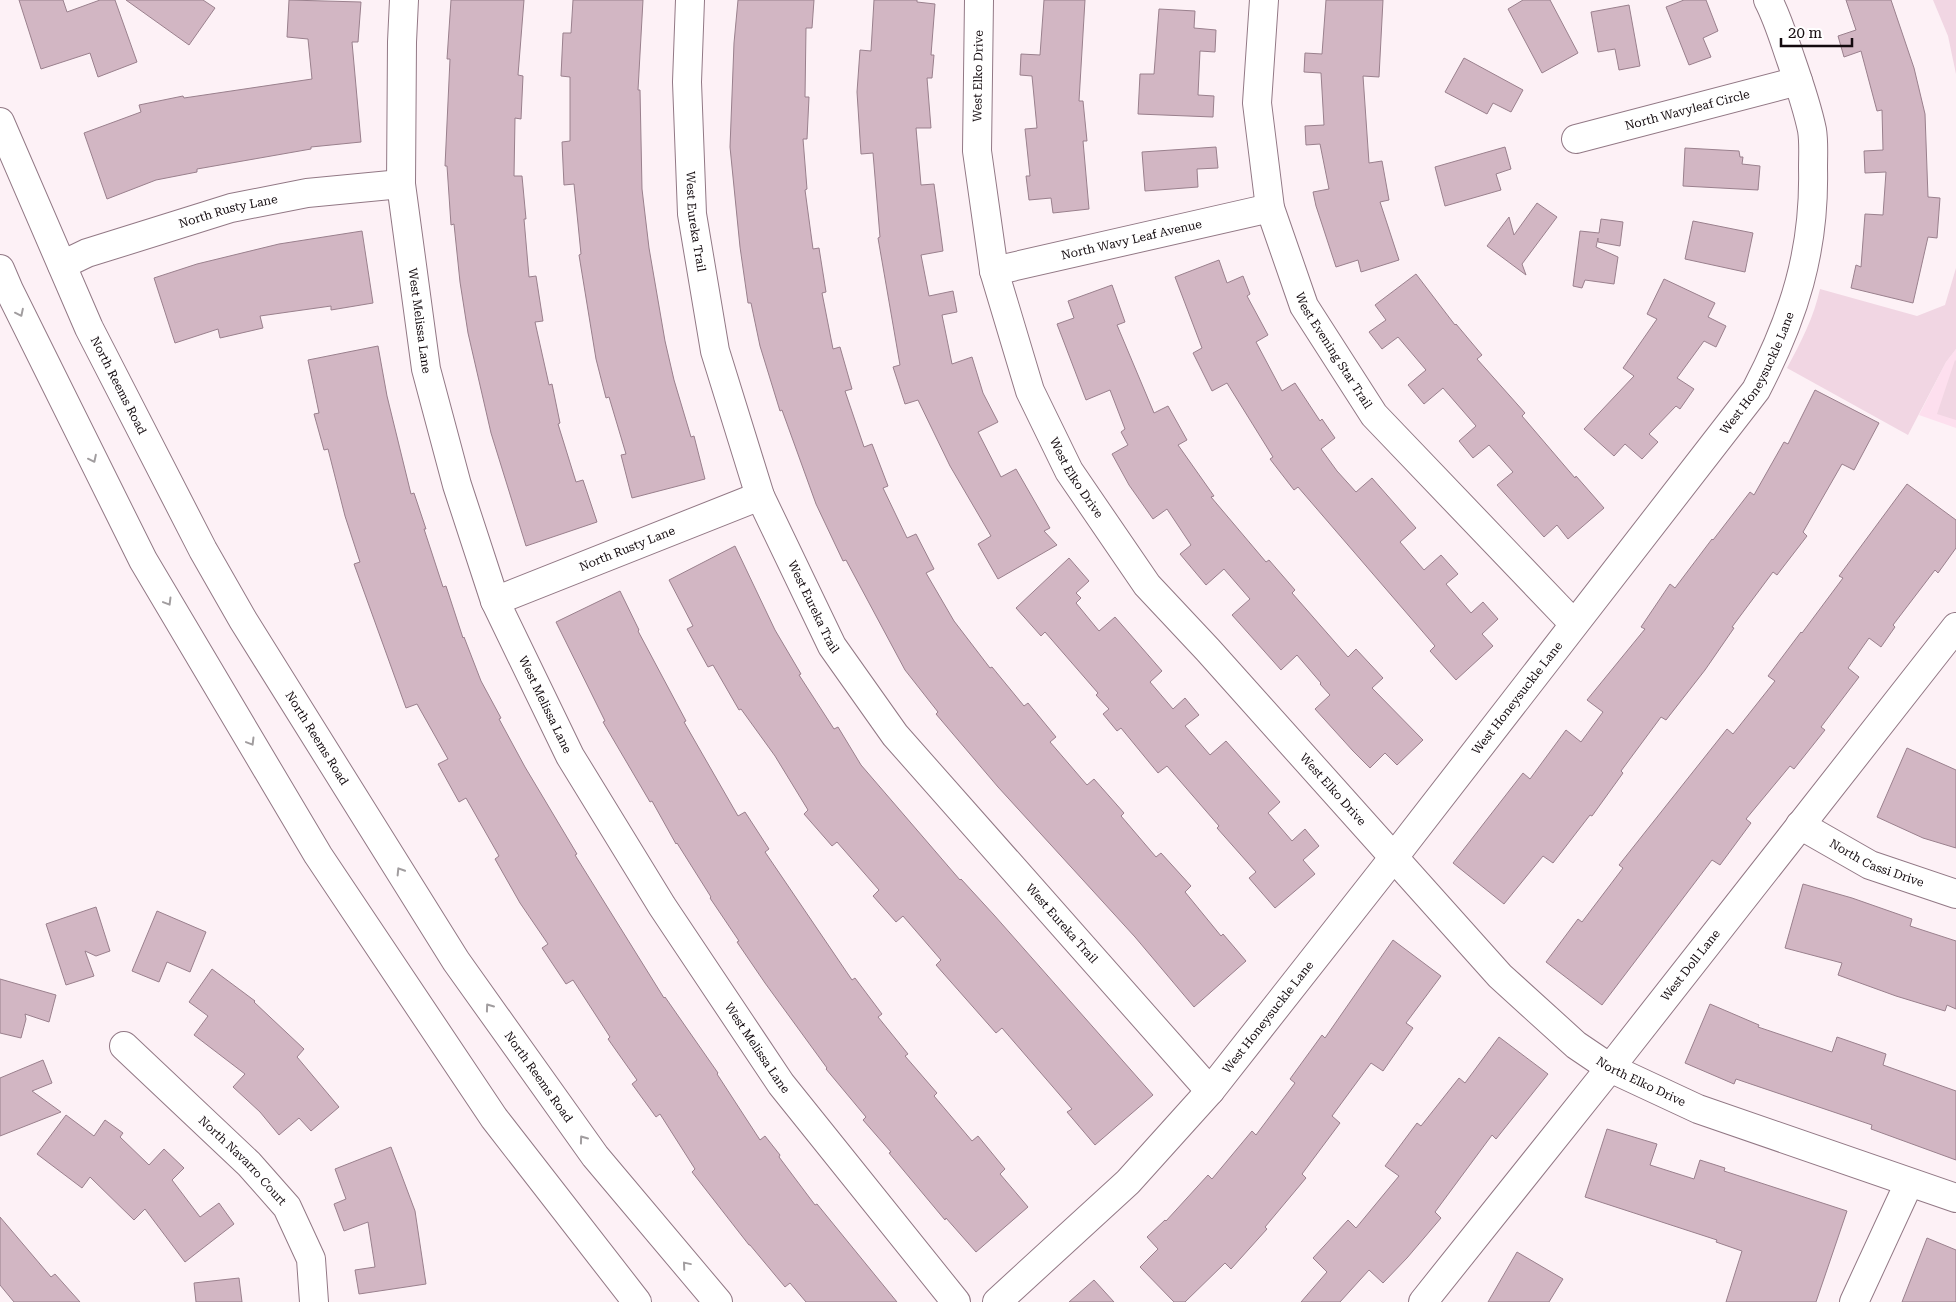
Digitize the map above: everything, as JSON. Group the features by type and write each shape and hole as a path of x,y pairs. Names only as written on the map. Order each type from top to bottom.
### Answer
{"street":[{"name":"West Melissa Lane","path":"404,0 401,184 426,369 456,486 495,601 570,756 662,906 781,1084 956,1302"},
{"name":"West Eureka Trail","path":"690,0 687,82 692,214 715,351 760,496 832,646 895,735 1210,1091"},
{"name":"West Elko Drive","path":"979,0 977,151 994,271 1034,400 1069,471 1147,585 1208,650 1394,858"},
{"name":"West Evening Star Trail","path":"1264,0 1257,103 1270,208 1304,306 1374,415 1574,624"},
{"name":"West Honeysuckle Lane","path":"997,1302 1128,1182 1210,1091 1394,858 1756,390 1772,360 1801,284 1812,228 1814,181 1812,132 1798,81 1777,18 1768,0"},
{"name":"North Wavyleaf Circle","path":"1576,139 1798,81"},
{"name":"North Reems Road","path":"0,122 94,336 203,550 243,620 451,953 595,1156 718,1302"},
{"name":"North Rusty Lane","path":"62,265 87,254 231,208 307,193 401,184"},
{"name":"North Wavy Leaf Avenue","path":"994,271 1270,208"},
{"path":"0,269 143,560 318,855 494,1118 637,1302"},
{"name":"North Rusty Lane","path":"495,601 760,496"},
{"name":"West Doll Lane","path":"1423,1302 1610,1068 1956,627"},
{"name":"North Cassi Drive","path":"1800,825 1870,865 1956,894"},
{"name":"North Elko Drive","path":"1394,858 1500,976 1576,1045 1610,1068 1698,1109 1956,1198"},
{"name":"North Navarro Court","path":"124,1046 248,1164 287,1206 310,1259 314,1302"},
{"path":"1854,1302 1910,1183"}],"shaded area":[{"path":"1933,0 1956,0 1956,74 1948,36"},
{"path":"1956,268 1956,349 1946,362 1908,435 1787,368 1811,319 1820,289 1917,316 1945,305"},
{"path":"1956,349 1956,428 1919,415 1946,362"},
{"path":"1956,361 1956,420 1937,414"}],"building":[{"path":"19,0 63,0 67,12 100,0 115,0 137,62 98,77 90,53 41,69"},
{"path":"126,0 203,0 215,8 189,45"},
{"path":"289,0 361,2 358,42 352,42 361,142 311,147 311,149 197,169 197,172 156,180 107,199 84,133 141,112 139,105 183,96 184,98 312,79 308,39 287,37"},
{"path":"451,0 524,0 518,75 523,76 521,119 515,118 514,176 522,176 529,277 536,276 543,321 535,322 549,385 552,384 560,423 558,424 576,482 583,480 597,522 526,546 491,433 468,333 454,224 451,225 447,166 445,166 450,59 447,59"},
{"path":"573,0 643,0 638,90 640,90 642,189 649,248 665,341 674,380 691,437 694,436 705,479 632,498 621,455 626,454 609,397 606,398 596,359 579,255 581,254 574,184 564,185 562,142 570,141 570,77 561,76 563,33 571,33"},
{"path":"738,0 814,0 812,28 806,28 805,97 809,97 807,139 803,139 807,189 805,190 813,249 819,248 826,292 822,293 833,349 840,347 852,389 845,391 864,447 872,444 888,486 883,488 907,538 916,534 934,569 926,573 954,621 990,668 992,667 1024,706 1028,703 1056,737 1050,742 1087,785 1094,779 1124,813 1121,816 1156,857 1161,853 1191,886 1185,892 1221,936 1223,934 1246,961 1194,1007 1135,937 998,787 936,714 938,712 905,670 846,560 843,561 816,504 782,410 780,411 760,346 751,303 748,303 740,247 730,147 734,43"},
{"path":"874,0 917,0 917,2 935,4 931,55 934,55 932,78 927,78 931,128 916,128 921,185 934,184 943,251 921,255 929,296 953,291 957,312 942,315 952,364 972,357 983,393 998,422 978,432 1001,477 1016,469 1050,528 1044,531 1057,545 998,579 978,544 991,536 950,466 918,400 905,404 893,367 900,365 878,238 880,237 873,153 861,154 857,92 860,50 871,51"},
{"path":"1044,0 1085,0 1079,101 1083,101 1087,141 1083,141 1089,209 1053,213 1051,198 1029,200 1026,176 1030,176 1025,129 1037,128 1032,76 1020,75 1021,54 1040,55"},
{"path":"1326,0 1383,0 1379,77 1363,76 1369,163 1382,161 1389,200 1380,202 1399,260 1361,272 1358,260 1336,267 1313,192 1329,189 1320,144 1306,145 1305,126 1324,125 1321,73 1304,72 1305,53 1322,54"},
{"path":"1523,0 1550,0 1578,53 1542,73 1508,9"},
{"path":"1684,0 1706,0 1718,31 1703,38 1711,57 1689,65 1666,7"},
{"path":"1846,0 1891,0 1914,68 1925,114 1928,197 1940,198 1937,238 1928,237 1913,303 1851,288 1856,265 1861,267 1865,214 1883,215 1886,172 1865,173 1864,151 1883,150 1882,110 1877,111 1861,51 1844,57 1838,36 1856,30"},
{"path":"1629,5 1640,66 1619,70 1615,49 1598,52 1591,12"},
{"path":"1159,9 1195,11 1194,28 1216,30 1215,52 1200,51 1198,95 1214,96 1213,117 1138,114 1140,74 1154,74"},
{"path":"1464,58 1523,90 1511,112 1493,103 1487,114 1445,92"},
{"path":"1216,147 1218,168 1197,169 1198,187 1145,191 1142,152"},
{"path":"1505,147 1511,169 1496,174 1501,190 1445,206 1435,167"},
{"path":"1685,148 1739,151 1740,157 1743,157 1742,164 1760,166 1758,190 1683,186"},
{"path":"1537,203 1557,217 1522,264 1526,275 1487,246 1509,217 1514,235"},
{"path":"1601,219 1623,222 1620,246 1598,242 1598,238 1596,247 1618,257 1614,284 1585,280 1582,288 1573,286 1580,231 1599,233"},
{"path":"1693,221 1753,233 1745,272 1685,259"},
{"path":"362,231 373,303 331,310 331,306 260,316 263,328 220,338 218,329 175,343 154,278 197,264 279,244"},
{"path":"1219,260 1227,283 1243,276 1250,294 1247,296 1268,335 1256,342 1282,391 1295,383 1320,421 1322,419 1335,438 1321,449 1337,471 1356,492 1372,478 1416,528 1400,542 1424,570 1441,555 1458,574 1446,584 1471,613 1483,602 1498,619 1482,634 1493,646 1456,680 1430,651 1435,646 1298,487 1294,490 1270,459 1273,457 1227,383 1212,391 1193,353 1202,348 1175,277"},
{"path":"1416,274 1455,325 1482,355 1477,359 1525,413 1522,416 1575,478 1576,476 1604,508 1568,539 1557,525 1544,537 1497,485 1513,472 1489,445 1473,458 1459,441 1476,426 1443,388 1424,404 1408,385 1426,370 1398,337 1382,349 1369,332 1386,320 1375,305"},
{"path":"1664,279 1715,303 1708,317 1726,326 1716,347 1704,341 1677,378 1694,389 1680,409 1676,406 1649,434 1658,442 1642,459 1625,444 1614,456 1584,429 1634,376 1623,368 1657,319 1647,314"},
{"path":"1112,285 1125,322 1117,325 1154,413 1168,406 1187,440 1178,445 1214,496 1211,497 1266,562 1269,560 1295,590 1292,593 1348,657 1356,649 1383,678 1372,688 1423,740 1397,765 1385,753 1370,768 1353,751 1315,709 1330,695 1321,683 1297,655 1281,670 1232,615 1250,599 1224,569 1206,585 1180,554 1191,545 1167,509 1153,519 1129,485 1112,454 1128,445 1121,432 1125,429 1110,390 1086,400 1057,324 1074,318 1068,301"},
{"path":"378,346 387,396 411,494 414,493 443,587 446,586 463,638 481,681 525,767 577,854 575,855 664,998 718,1073 760,1140 765,1136 815,1205 817,1204 897,1302 806,1302 790,1283 785,1287 749,1245 692,1172 695,1169 660,1114 656,1117 632,1084 637,1080 608,1039 610,1037 573,980 566,984 542,948 548,944 520,903 495,859 499,856 466,798 459,802 438,764 448,759 417,704 406,708 354,564 360,562 345,516 328,449 324,450 314,414 319,413 308,360"},
{"path":"1815,390 1879,423 1854,470 1842,464 1803,532 1807,536 1777,575 1773,572 1732,627 1734,628 1705,670 1666,720 1661,717 1621,771 1623,773 1592,816 1590,815 1553,863 1543,856 1504,904 1453,863 1523,773 1530,779 1566,730 1581,742 1603,712 1587,700 1645,629 1641,627 1670,584 1675,588 1750,492 1754,495 1784,442 1788,444"},
{"path":"1907,484 1956,520 1956,548 1938,573 1935,570 1893,625 1895,627 1881,647 1869,638 1848,668 1859,677 1821,727 1825,730 1794,769 1790,766 1746,819 1751,823 1720,865 1712,860 1602,1005 1546,962 1578,919 1582,922 1623,868 1619,865 1727,729 1733,734 1775,681 1768,676 1843,578 1839,576"},
{"path":"735,546 775,630 801,674 799,675 834,729 838,727 861,765 960,880 994,915 1153,1095 1095,1145 1067,1112 1072,1109 1002,1028 996,1033 936,965 941,960 903,916 896,922 873,896 879,890 837,842 832,846 804,814 808,810 775,756 741,709 739,710 713,665 708,667 687,629 693,626 669,580"},
{"path":"1069,558 1089,581 1076,593 1081,598 1076,603 1099,631 1115,617 1162,671 1150,682 1173,709 1185,698 1199,715 1185,726 1210,755 1226,741 1280,802 1268,813 1292,841 1305,829 1319,846 1303,860 1315,874 1275,908 1249,878 1256,872 1217,828 1219,826 1167,766 1158,773 1121,728 1117,731 1103,714 1109,709 1096,695 1098,693 1045,632 1041,636 1016,608"},
{"path":"620,591 638,631 686,721 684,722 738,816 745,812 769,849 765,852 852,980 855,978 882,1014 878,1017 908,1054 905,1056 937,1093 934,1096 972,1141 978,1136 1005,1169 1000,1174 1028,1207 976,1252 946,1218 945,1220 863,1120 866,1117 826,1069 765,983 676,844 603,722 605,721 556,622"},
{"path":"1907,748 1956,770 1956,848 1923,838 1877,817"},
{"path":"1803,884 1852,898 1912,919 1910,926 1956,941 1956,1009 1947,1005 1945,1011 1896,996 1838,975 1842,963 1785,948"},
{"path":"96,907 110,951 96,956 85,951 94,976 66,985 46,924"},
{"path":"157,911 206,932 190,972 167,962 159,982 132,971"},
{"path":"1393,940 1441,976 1406,1023 1413,1028 1383,1071 1371,1063 1332,1116 1340,1123 1302,1174 1306,1178 1265,1227 1267,1229 1231,1269 1225,1263 1185,1302 1174,1302 1140,1267 1158,1249 1147,1237 1166,1221 1208,1175 1212,1179 1252,1131 1256,1135 1295,1083 1290,1079 1322,1035 1325,1038"},
{"path":"212,969 255,1001 304,1049 297,1057 339,1107 311,1131 299,1118 279,1135 260,1112 233,1087 245,1074 194,1035 208,1016 189,1002"},
{"path":"0,979 56,995 49,1022 25,1014 26,1019 21,1038 0,1033"},
{"path":"1710,1004 1759,1025 1758,1027 1832,1052 1837,1037 1886,1054 1883,1065 1956,1091 1956,1160 1871,1129 1872,1125 1736,1079 1734,1084 1685,1063"},
{"path":"1499,1037 1548,1074 1496,1139 1492,1135 1435,1212 1441,1218 1383,1283 1369,1270 1340,1302 1301,1302 1327,1272 1313,1258 1348,1220 1356,1228 1399,1176 1385,1166 1417,1123 1421,1126 1459,1078 1465,1083"},
{"path":"43,1060 52,1083 32,1091 61,1112 0,1136 0,1078"},
{"path":"66,1115 94,1136 105,1120 123,1133 120,1137 149,1165 164,1149 184,1168 172,1180 200,1217 219,1203 234,1224 185,1262 145,1209 134,1220 90,1177 82,1188 37,1154"},
{"path":"1607,1129 1657,1144 1650,1165 1694,1179 1700,1160 1725,1168 1724,1171 1847,1211 1816,1302 1726,1302 1742,1251 1716,1242 1717,1240 1585,1197"},
{"path":"391,1147 415,1211 426,1284 359,1294 355,1270 375,1267 368,1222 344,1231 334,1204 346,1199 335,1169"},
{"path":"0,1217 51,1277 55,1274 80,1302 14,1302 0,1285"},
{"path":"1927,1238 1956,1250 1956,1302 1902,1302"},
{"path":"1517,1252 1563,1279 1549,1302 1488,1302"},
{"path":"239,1278 242,1302 196,1302 194,1283"},
{"path":"1094,1280 1114,1302 1069,1302"}]}
